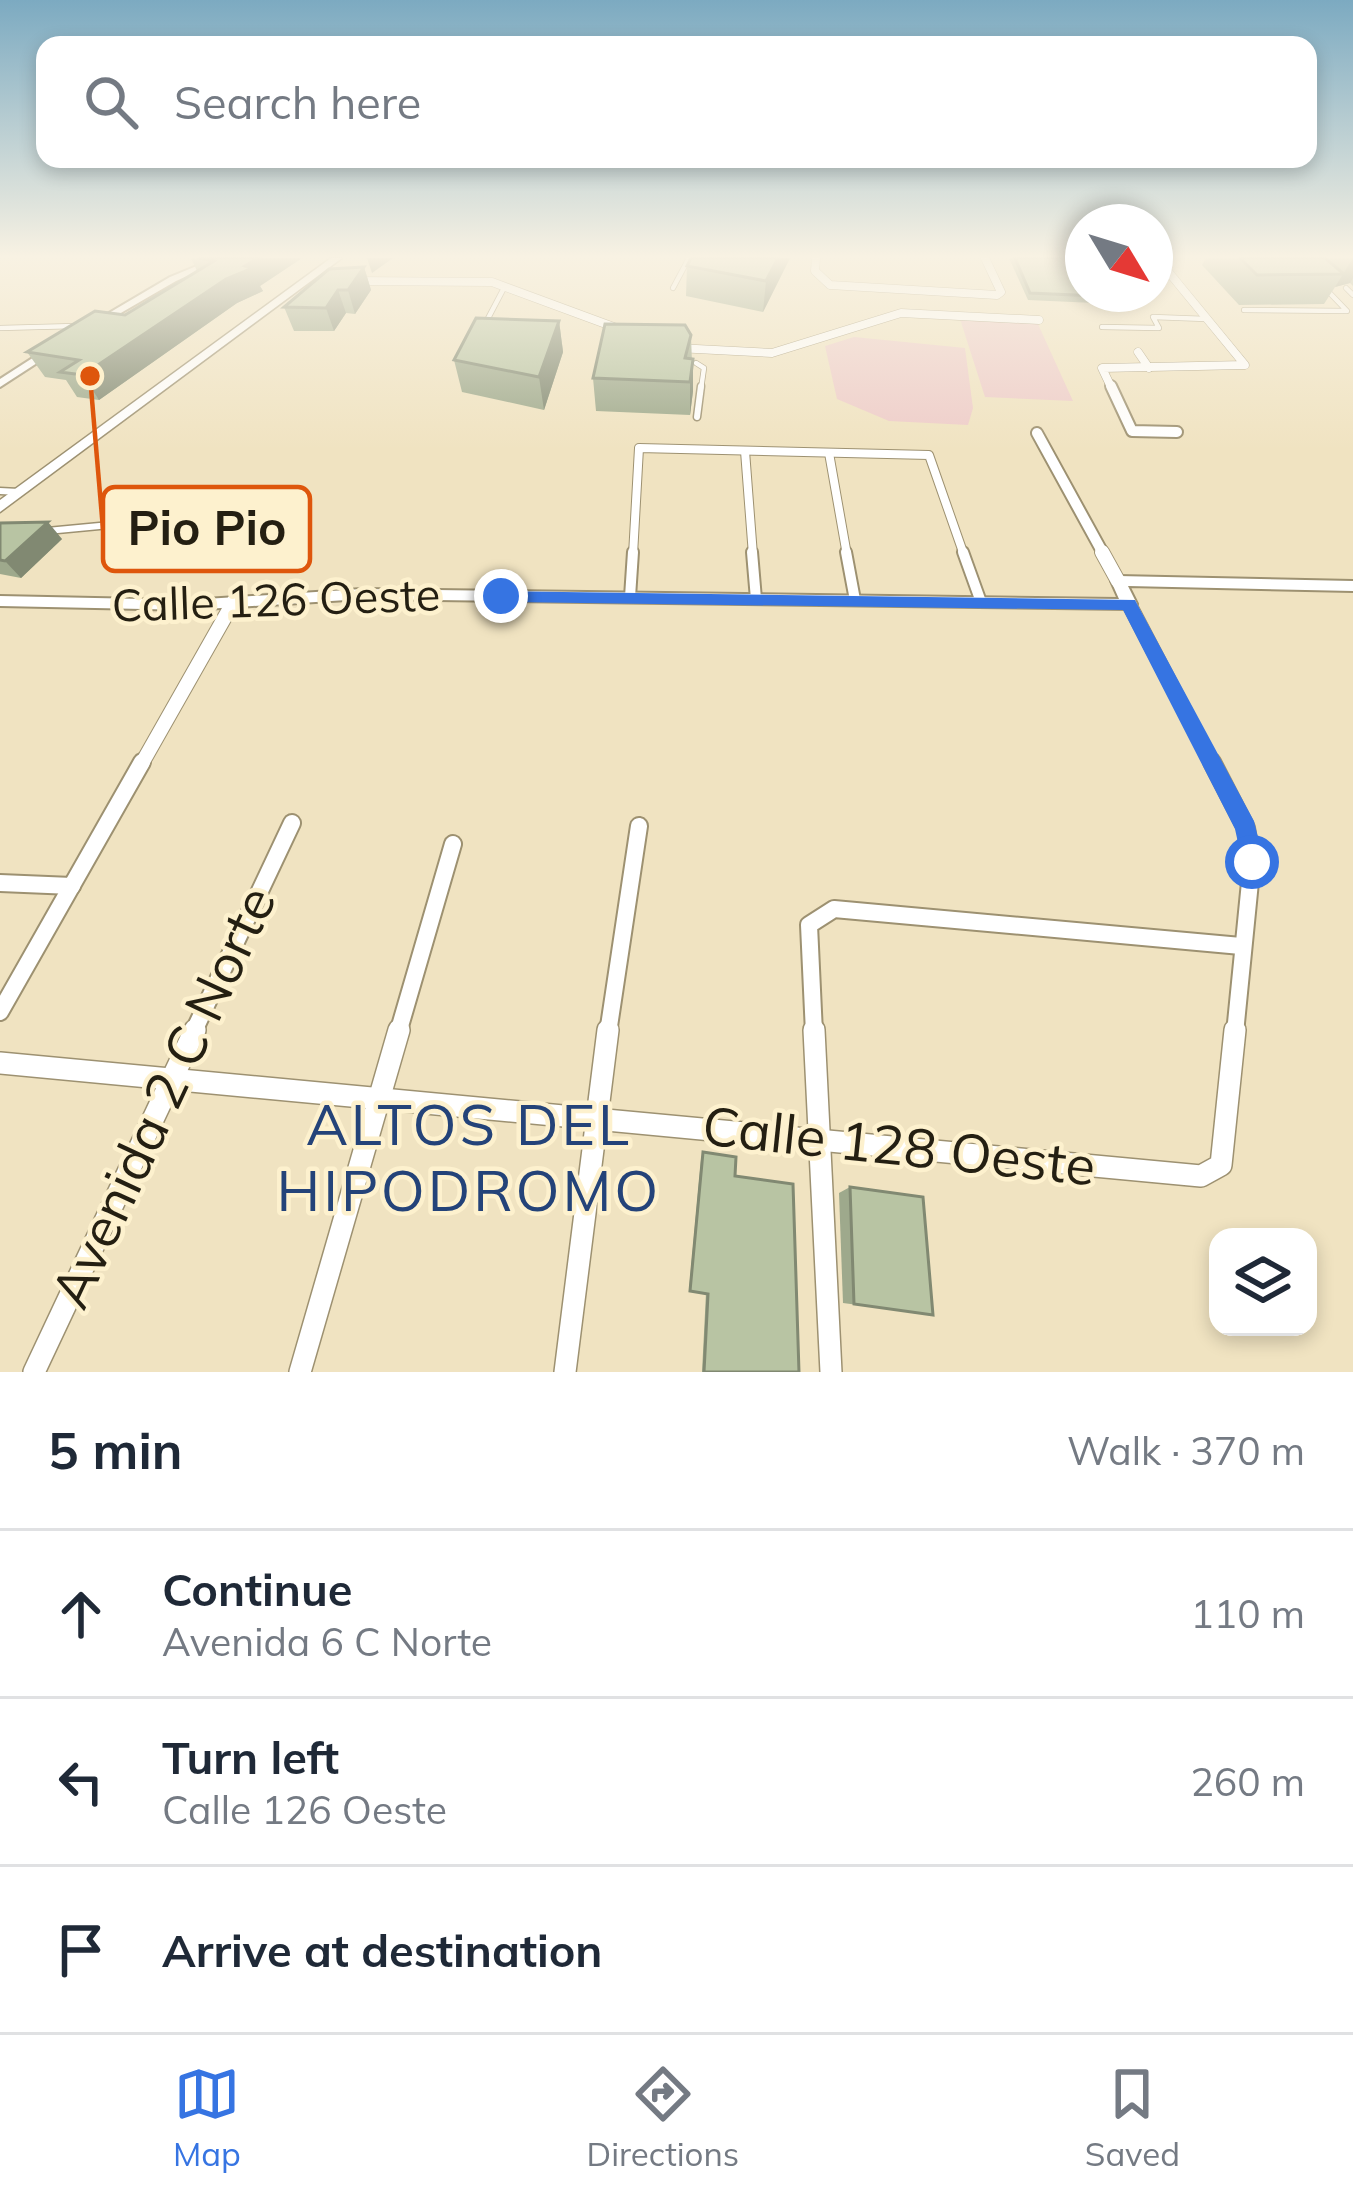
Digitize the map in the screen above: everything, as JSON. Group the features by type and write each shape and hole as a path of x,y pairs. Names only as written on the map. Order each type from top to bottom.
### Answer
{"main road":[{"path":"0,507 251,322"}],"street":[{"path":"0,384 98,322"},
{"path":"599,322 639,338"},
{"path":"664,345 721,354 772,353 872,322"},
{"path":"1177,432 1132,431 1101,372 1108,367 1244,368 1208,322"},
{"path":"1138,352 1148,368"},
{"path":"831,1372 809,925 834,909 1241,946 1252,862 1246,828 1037,433"},
{"path":"630,597 639,448 929,455 981,602"},
{"path":"745,451 756,599"},
{"path":"829,453 855,600"},
{"path":"1118,581 1353,586"},
{"name":"Calle 126 Oeste","path":"0,601 36,606 362,594 1129,604"},
{"path":"0,1012 234,602"},
{"name":"Avenida 2 C Norte","path":"34,1372 292,823"},
{"path":"566,1372 595,1117 639,826"},
{"path":"300,1372 453,844"},
{"path":"0,883 72,886"},
{"name":"Calle 128 Oeste","path":"0,1063 1201,1176 1221,1166 1241,946"}],"lane":[{"path":"476,341 486,322"},
{"path":"1102,327 1159,328 1156,322"},
{"path":"0,328 91,326"},
{"path":"696,363 704,368 697,417"},
{"path":"0,491 21,492"},
{"path":"112,528 147,517 172,494"},
{"path":"46,531 112,528 147,534"}],"shaded area":[{"path":"961,322 1037,322 1073,401 985,397"},
{"path":"854,337 965,348 973,408 968,425 889,421 837,399 825,346"}],"building":[{"path":"77,322 162,322 83,375 60,372 79,360 27,352"},
{"path":"474,322 559,322 539,377 454,360"},
{"path":"605,324 685,325 691,335 685,358 693,359 690,382 593,378"},
{"path":"48,522 5,561 0,560 0,523"},
{"path":"703,1152 736,1157 735,1176 793,1184 799,1372 704,1372 708,1294 690,1291"},
{"path":"850,1187 923,1197 933,1315 854,1304"}],"place":[{"name":"Pio Pio","path":"90,376"}],"district":[{"name":"ALTOS DEL HIPODROMO","path":"469,1158"}],"route":[{"path":"501,596 1129,604 1246,828 1252,862"}]}
